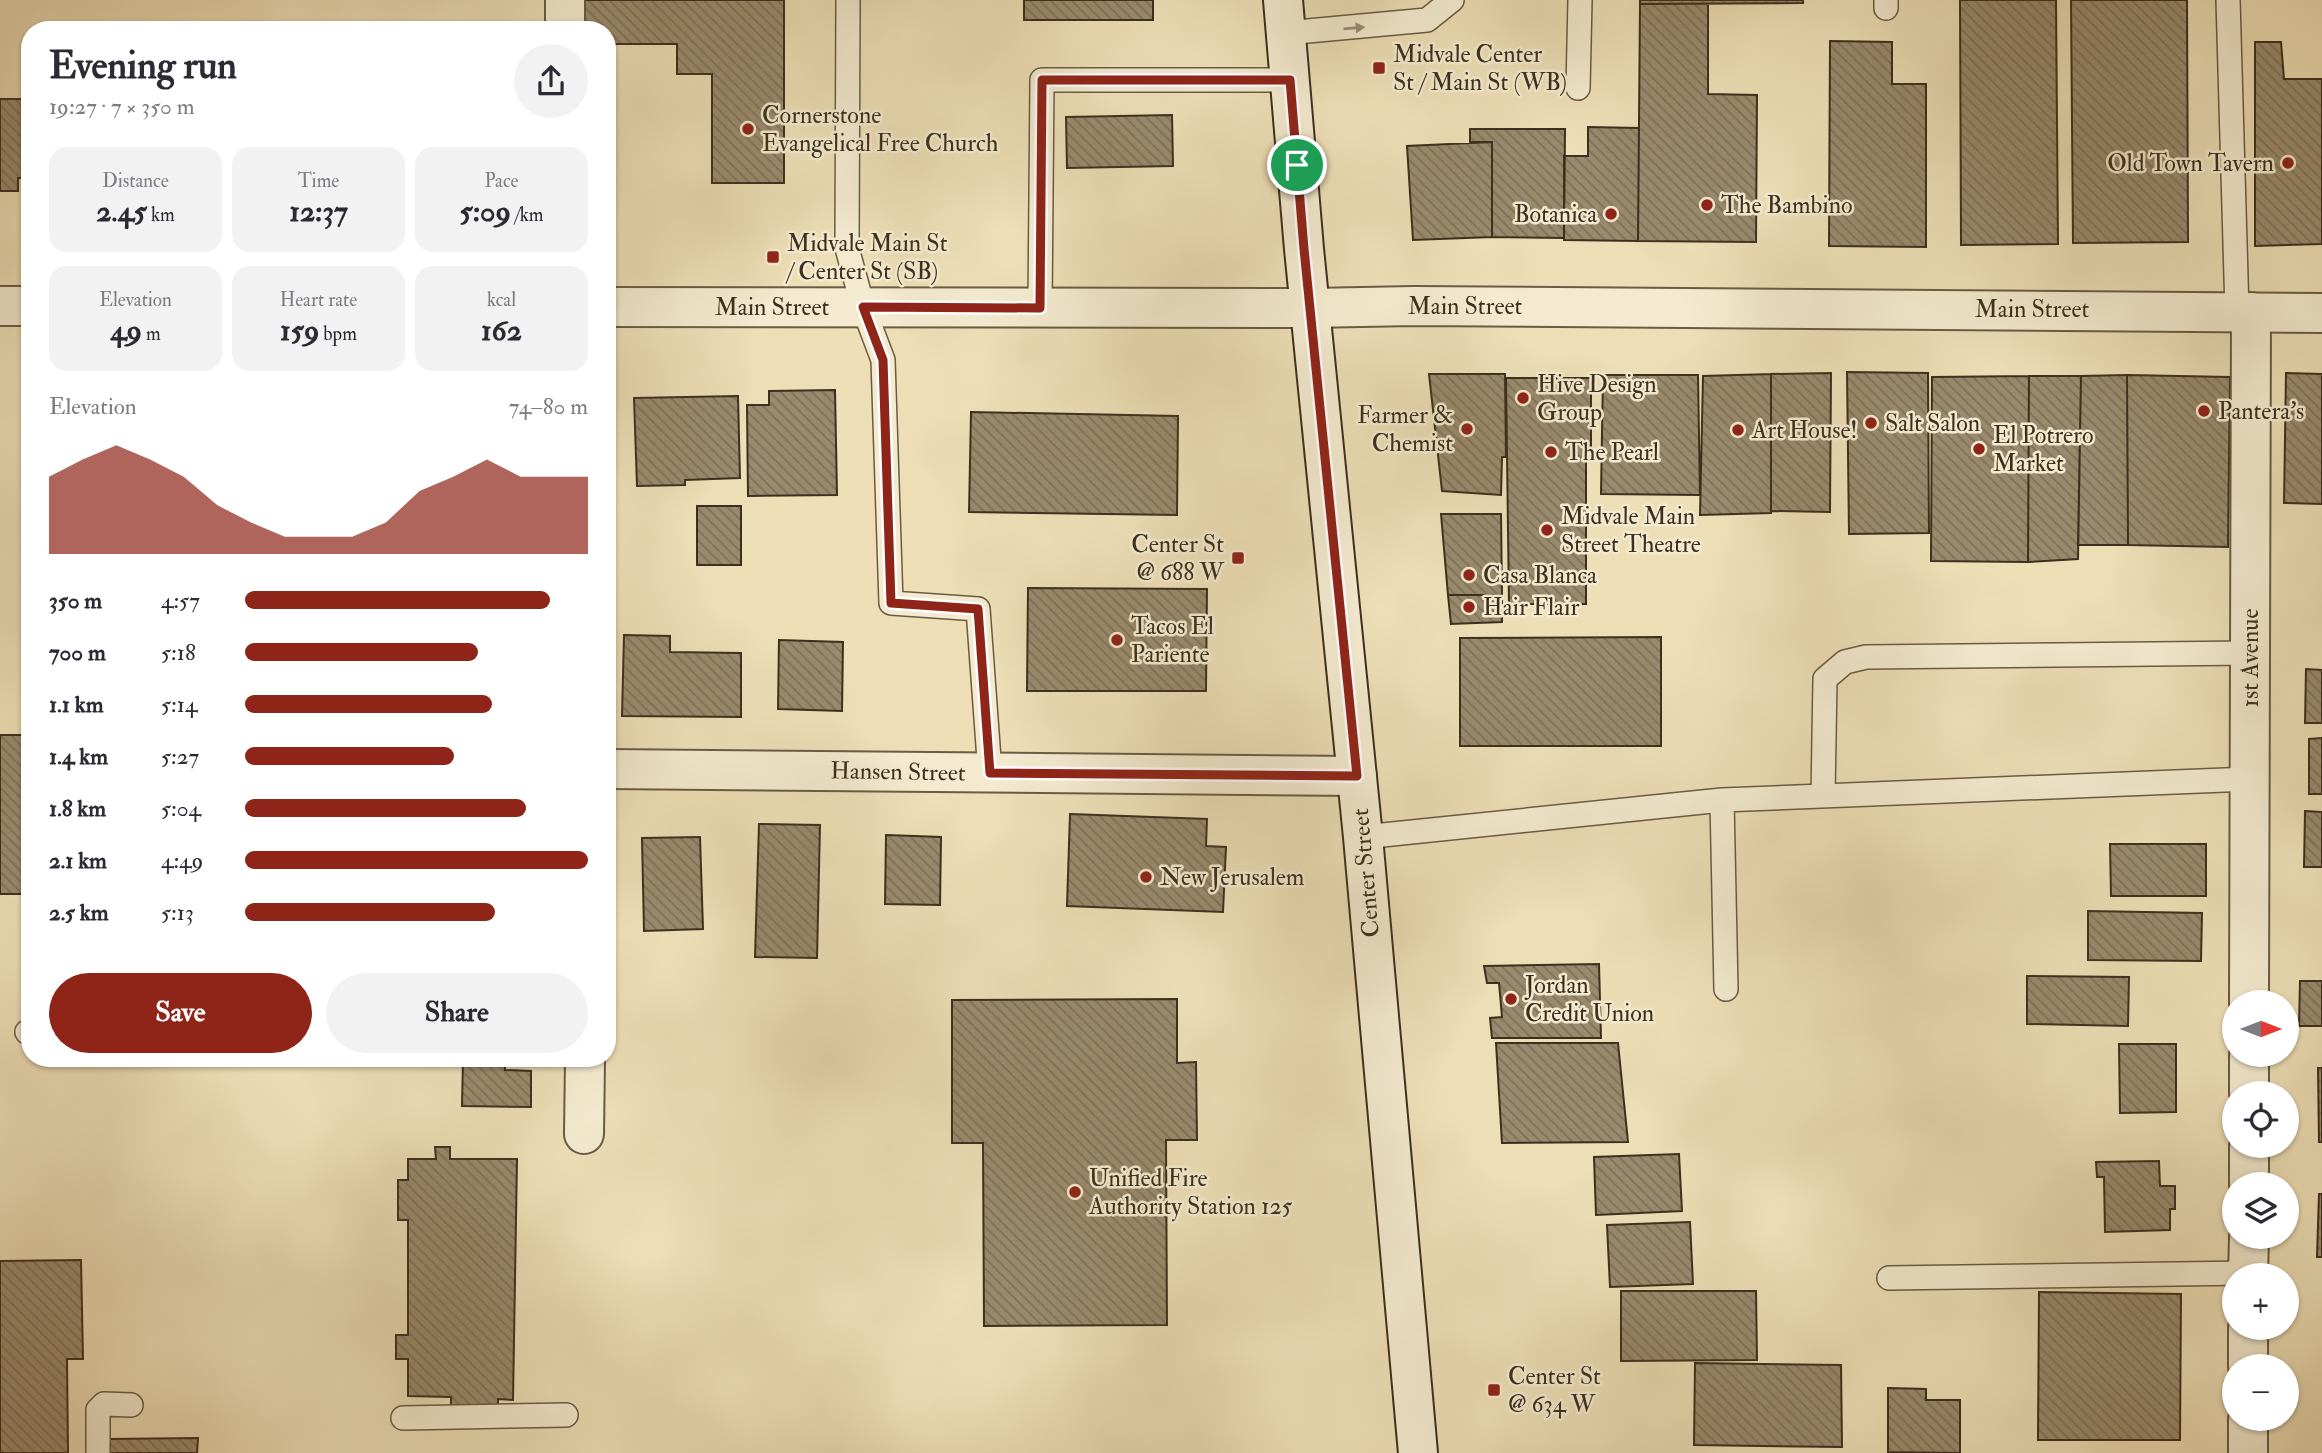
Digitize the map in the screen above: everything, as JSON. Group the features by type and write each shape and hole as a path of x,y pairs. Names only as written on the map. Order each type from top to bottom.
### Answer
{"street":[{"path":"565,0 565,21"},
{"name":"Center Street","path":"1284,17 1310,309 1363,836 1418,1453"},
{"path":"0,306 21,306"},
{"name":"Main Street","path":"616,307 1310,309 1426,306 2322,313"},
{"name":"1st Avenue","path":"2244,312 2251,653 2249,990"},
{"name":"Hansen Street","path":"616,769 1357,776"},
{"path":"584,1135 585,1067"},
{"path":"2248,1431 2248,1453"}],"lane":[{"path":"848,0 847,248 863,307 883,360 891,603 978,609 990,773"},
{"path":"1284,17 1427,20 1452,0"},
{"path":"1578,88 1580,0"},
{"path":"2228,0 2244,312"},
{"path":"1040,308 1042,80 1290,80"},
{"path":"1823,796 1825,679 1845,662 1866,657 1924,655 2251,653"},
{"path":"1363,836 1722,800 2250,779"},
{"path":"1722,800 1726,989"},
{"path":"1889,1278 2248,1262"},
{"path":"98,1453 98,1410 104,1404 131,1405"},
{"path":"403,1418 566,1416"}],"building":[{"name":"Cornerstone Evangelical Free Church","path":"585,0 784,0 784,183 712,183 712,74 677,74 677,44 616,44 616,21 585,21"},
{"path":"1024,0 1153,0 1153,20 1024,20"},
{"path":"1640,0 1803,0 1803,3 1640,4"},
{"path":"1960,0 2056,0 2058,244 1961,245"},
{"path":"2071,0 2187,0 2188,242 2073,243"},
{"path":"1640,4 1708,4 1708,94 1757,95 1756,242 1638,241"},
{"path":"1830,41 1892,42 1892,84 1926,84 1926,247 1829,246"},
{"name":"Old Town Tavern","path":"2255,42 2281,42 2284,79 2322,79 2322,244 2255,246"},
{"path":"0,99 21,99 21,178 18,178 18,191 0,191"},
{"path":"1172,115 1173,166 1067,168 1066,117"},
{"path":"1588,127 1639,128 1638,241 1564,240 1564,156 1588,156"},
{"path":"1470,129 1565,129 1564,238 1492,237 1492,142 1470,142"},
{"path":"1492,142 1492,237 1413,240 1407,146"},
{"path":"1847,372 1928,373 1929,533 1849,534"},
{"path":"1831,373 1830,512 1771,511 1771,374"},
{"path":"2286,373 2322,374 2322,504 2284,503"},
{"path":"1429,374 1505,374 1506,457 1502,457 1501,495 1442,491"},
{"path":"1771,374 1771,513 1700,515 1703,376"},
{"path":"1603,375 1698,375 1700,495 1601,494"},
{"path":"2127,375 2128,545 2078,545 2081,376"},
{"path":"2127,375 2230,377 2228,547 2128,545"},
{"path":"2029,376 2028,562 1931,561 1932,377"},
{"path":"2029,376 2081,376 2078,559 2028,562"},
{"name":"Midvale Main Street Theatre","path":"1506,378 1591,378 1591,456 1586,456 1586,604 1509,604"},
{"path":"835,390 837,495 748,496 747,405 769,405 769,391"},
{"path":"738,396 740,478 685,480 685,485 637,486 634,398"},
{"path":"971,412 1178,416 1177,515 969,512"},
{"path":"697,506 741,506 741,565 697,565"},
{"path":"1441,514 1501,514 1502,595 1448,595"},
{"name":"Tacos El Pariente","path":"1028,588 1207,589 1206,691 1027,691"},
{"path":"1448,595 1502,595 1502,622 1451,624"},
{"path":"624,635 670,636 670,652 741,653 741,717 622,716"},
{"path":"1661,637 1661,746 1460,746 1460,638"},
{"path":"779,640 843,642 842,711 778,709"},
{"path":"2306,669 2322,670 2322,723 2305,723"},
{"path":"0,735 21,735 21,894 0,894"},
{"path":"2322,738 2322,794 2309,794 2309,739"},
{"path":"2305,811 2322,812 2322,867 2304,867"},
{"name":"New Jerusalem","path":"1070,814 1207,819 1206,846 1226,847 1223,912 1067,906"},
{"path":"759,824 820,825 817,958 755,957"},
{"path":"886,835 941,837 940,905 885,904"},
{"path":"700,837 703,929 644,931 642,838"},
{"path":"2110,844 2206,844 2206,896 2111,896"},
{"path":"2088,911 2202,913 2201,961 2088,960"},
{"path":"1599,964 1601,1038 1492,1038 1490,1018 1502,1017 1499,983 1487,983 1484,966"},
{"path":"2027,976 2129,977 2128,1026 2027,1024"},
{"path":"2300,981 2322,981 2322,1026 2300,1026"},
{"name":"Unified Fire Authority Station 125","path":"1177,999 1177,1063 1196,1062 1197,1140 1166,1140 1167,1325 984,1326 983,1143 952,1143 952,1000"},
{"path":"1496,1043 1618,1043 1628,1142 1502,1143"},
{"path":"2119,1044 2176,1044 2176,1112 2120,1113"},
{"path":"463,1067 505,1067 505,1070 531,1071 531,1107 462,1106"},
{"path":"2318,1068 2322,1068 2322,1142 2319,1142"},
{"path":"435,1147 450,1147 450,1159 517,1159 513,1400 498,1399 498,1409 451,1411 451,1397 408,1396 408,1359 396,1359 396,1335 408,1335 408,1220 398,1220 398,1180 408,1180 408,1159 436,1159"},
{"path":"1679,1154 1682,1211 1596,1215 1594,1157"},
{"path":"2159,1161 2160,1186 2175,1186 2175,1209 2170,1209 2170,1230 2105,1232 2104,1177 2097,1177 2096,1162"},
{"path":"2319,1194 2322,1194 2322,1257 2317,1257"},
{"path":"1690,1222 1693,1284 1610,1287 1607,1225"},
{"path":"81,1260 83,1359 67,1359 68,1453 0,1453 0,1261"},
{"path":"1621,1291 1756,1291 1757,1360 1621,1361"},
{"path":"2039,1292 2181,1294 2180,1440 2038,1440"},
{"path":"1695,1363 1841,1365 1842,1447 1694,1445"},
{"path":"1888,1388 1926,1389 1926,1400 1960,1400 1960,1453 1888,1452"},
{"path":"198,1438 197,1453 108,1453 108,1439"}],"place":[{"name":"Midvale Center St / Main St (WB)","path":"1379,68"},
{"name":"Cornerstone Evangelical Free Church","path":"748,129"},
{"name":"Old Town Tavern","path":"2288,163"},
{"name":"The Bambino","path":"1707,205"},
{"name":"Botanica","path":"1611,214"},
{"name":"Midvale Main St / Center St (SB)","path":"773,257"},
{"name":"Hive Design Group","path":"1523,398"},
{"name":"Pantera's","path":"2204,411"},
{"name":"Salt Salon","path":"1871,423"},
{"name":"Farmer & Chemist","path":"1467,429"},
{"name":"Art House!","path":"1738,430"},
{"name":"El Potrero Market","path":"1979,449"},
{"name":"The Pearl","path":"1551,452"},
{"name":"Midvale Main Street Theatre","path":"1547,530"},
{"name":"Center St @ 688 W","path":"1238,558"},
{"name":"Casa Blanca","path":"1469,575"},
{"name":"Hair Flair","path":"1469,607"},
{"name":"Tacos El Pariente","path":"1117,640"},
{"name":"New Jerusalem","path":"1146,877"},
{"name":"Jordan Credit Union","path":"1511,999"},
{"name":"Unified Fire Authority Station 125","path":"1075,1192"},
{"name":"Center St @ 634 W","path":"1494,1390"}],"route":[{"path":"1042,80 1290,80 1297,165 1357,776 990,773 978,609 891,603 883,360 863,307 1040,308 1042,80"}]}
